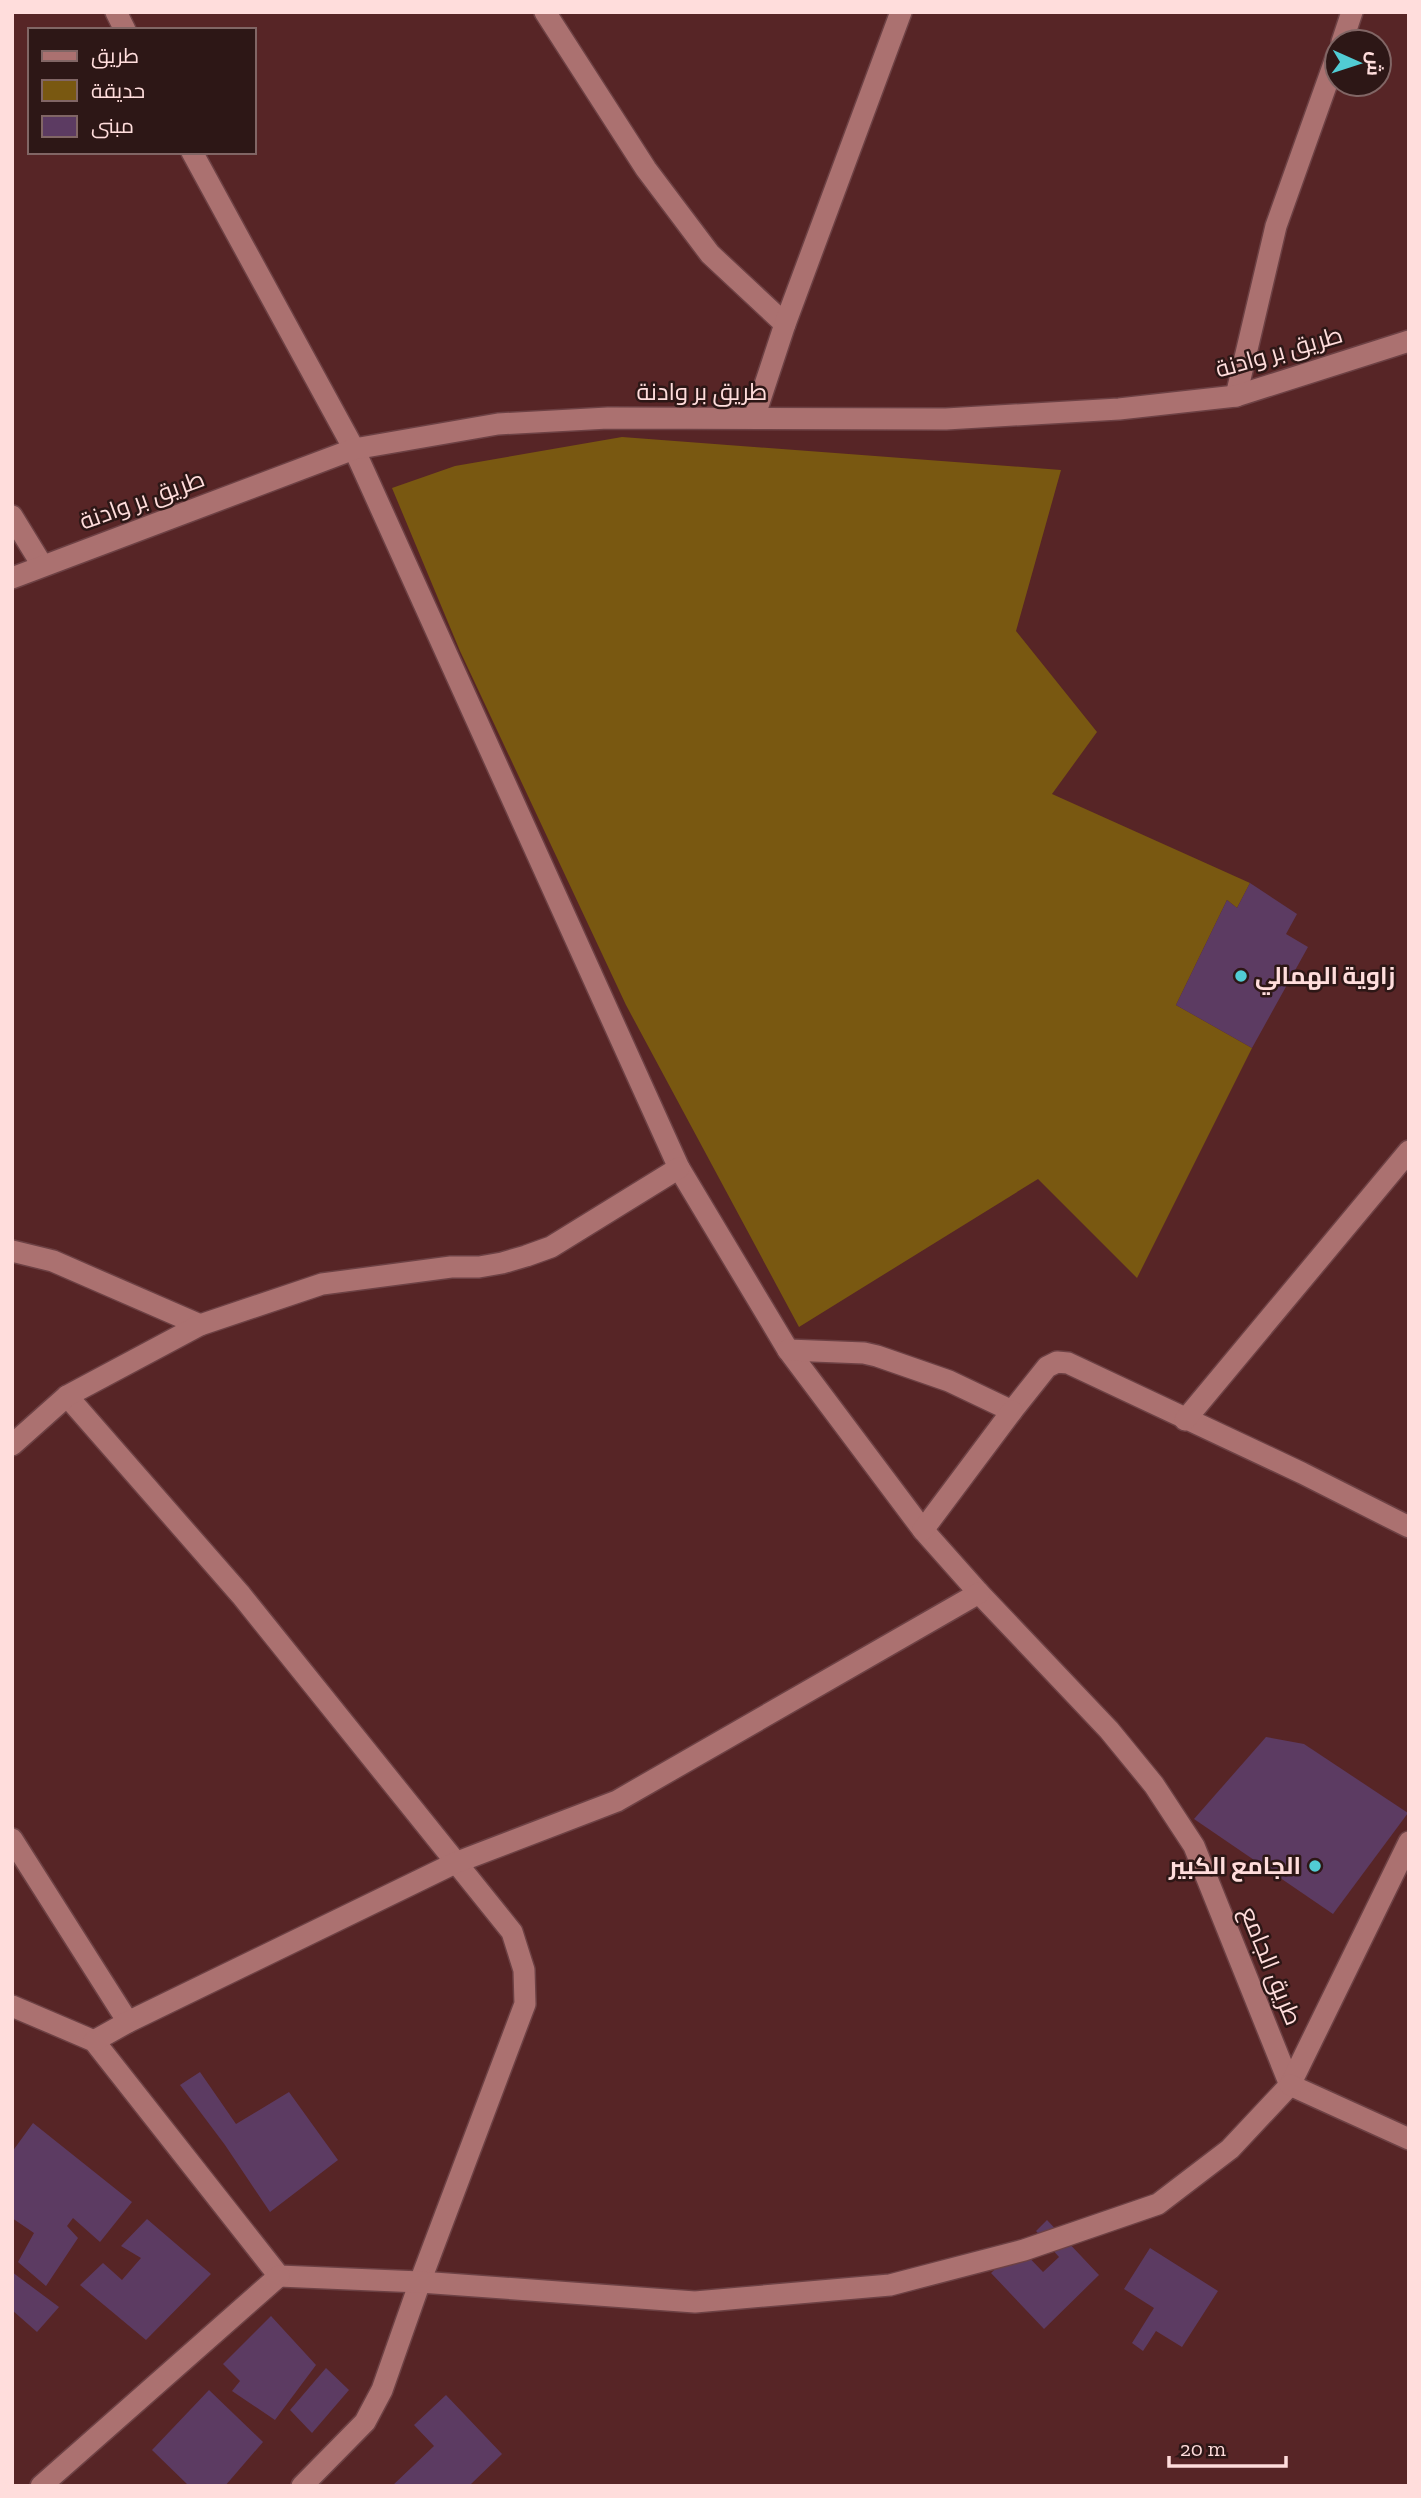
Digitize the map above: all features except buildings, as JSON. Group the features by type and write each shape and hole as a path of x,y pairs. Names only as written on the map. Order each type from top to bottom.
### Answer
{"street":[{"path":"116,12 124,28"},
{"path":"545,12 646,169 710,254 785,324"},
{"path":"754,418 785,324 901,12"},
{"path":"1236,396 1276,226 1323,94"},
{"name":"طريق الجامع","path":"193,154 354,449 679,1168 788,1350 923,1530 1109,1730 1154,1785 1194,1846 1290,2085"},
{"name":"طريق بر وادنة","path":"12,578 354,449 498,424 608,418 946,419 1119,410 1236,396 1409,341"},
{"path":"12,516 42,565"},
{"path":"1185,1420 1409,1151"},
{"path":"12,1445 67,1396 200,1325 322,1284 451,1267 479,1267 526,1256 551,1247 679,1168"},
{"path":"12,1251 53,1261 200,1325"},
{"path":"788,1350 864,1353 877,1356 950,1381 1012,1411"},
{"path":"923,1530 1047,1367 1057,1362 1077,1366 1409,1527"},
{"path":"67,1396 241,1595 512,1932 524,1970 525,2004 420,2281 382,2390 365,2422 302,2486"},
{"path":"94,2041 455,1863 617,1801 979,1593"},
{"path":"12,1839 128,2022"},
{"name":"طريق الجامع","path":"1290,2085 1409,1842"},
{"path":"12,2006 94,2041 279,2276"},
{"path":"41,2486 279,2276 420,2281 695,2302 890,2285 1024,2250 1158,2204 1230,2149 1290,2085 1409,2140"}],"green space":[{"path":"622,437 1061,470 1016,631 1097,732 1052,794 1250,883 1237,908 1227,900 1176,1005 1252,1048 1137,1278 1038,1179 799,1327 626,1005 460,651 392,488 455,466"}],"place":[{"name":"زاوية الهمالي","path":"1241,976"},
{"name":"الجامع الكبير","path":"1315,1866"}]}
